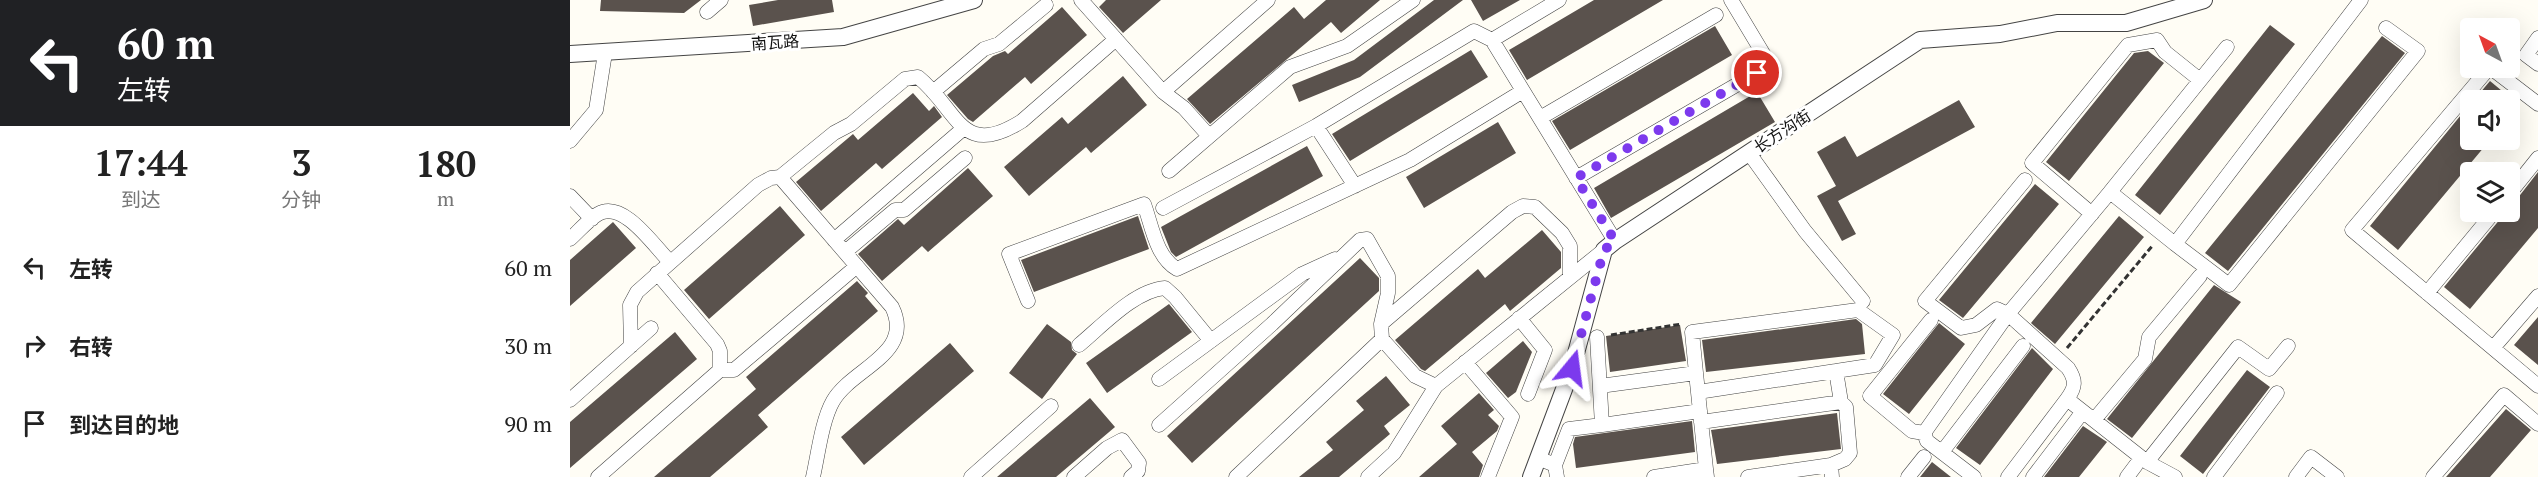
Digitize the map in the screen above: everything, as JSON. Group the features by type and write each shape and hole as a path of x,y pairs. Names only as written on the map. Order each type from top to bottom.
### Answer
{"street":[{"path":"707,12 721,0"},
{"name":"南瓦路","path":"570,54 843,37 974,0"},
{"path":"1163,92 1268,0"},
{"path":"1169,171 1290,67 1347,46 1413,0"},
{"path":"1492,40 1559,0"},
{"path":"1576,178 1757,73 1767,60 1731,0"},
{"name":"长方沟街","path":"1609,245 1920,40 2000,34 2057,23 2126,23 2204,0"},
{"path":"2175,244 2361,0"},
{"path":"1087,2 1163,92 1184,108 1209,136"},
{"path":"933,92 984,49 999,44 1046,5"},
{"path":"1540,118 1716,15"},
{"path":"2110,192 2229,285 2418,51 2386,28"},
{"path":"1163,208 1316,126 1473,30 1492,40 1576,178 1609,245 1572,368 1531,477"},
{"path":"2538,38 2526,55 2538,64"},
{"path":"631,346 630,305 637,292 758,185 771,178 780,177 834,133 851,124 904,79 918,77 968,133 979,136 993,135 1022,121 1116,39"},
{"path":"2092,214 2032,164 2127,45 2157,40 2165,52 2200,80"},
{"path":"1924,433 2008,314 2227,46"},
{"path":"570,141 596,110 605,53"},
{"path":"2481,78 2352,230 2538,386"},
{"path":"2503,78 2538,104"},
{"path":"1028,301 1009,254 1144,204 1162,255 1168,264 1178,269 1410,160 1523,91"},
{"path":"1316,126 1355,186"},
{"path":"834,240 964,128"},
{"path":"1749,153 1805,231 1863,301"},
{"path":"845,252 895,210 904,210 965,158"},
{"path":"2520,180 2538,158"},
{"path":"780,177 892,307 897,317 898,328 895,338 883,355 848,384 832,402 813,477"},
{"path":"2008,477 2067,399 2074,388 2074,378 2058,359 2008,314 1997,309 1976,325 1961,328 1925,301 2025,180"},
{"path":"570,196 592,219"},
{"path":"1381,324 1512,212 1523,206 1536,207 1562,233 1570,246 1570,276"},
{"path":"570,239 592,219 607,211 620,212 670,262"},
{"path":"2427,293 2486,222"},
{"path":"1159,424 1272,324 1360,240 1367,239 1388,276 1388,293 1381,324 1382,339 1415,375 1436,386"},
{"path":"1368,477 1394,453 1436,386 1609,245"},
{"path":"1159,379 1302,274 1347,252"},
{"path":"598,477 720,370 734,370 856,266"},
{"path":"657,273 717,344 720,351 720,370"},
{"path":"2094,420 2145,359 2149,337 2200,276"},
{"path":"1079,345 1139,296 1153,289 1165,288 1211,341"},
{"path":"2493,348 2538,296"},
{"path":"1654,477 1707,473 1700,416 1692,332 1858,310 1893,335 1875,365 1698,392"},
{"path":"1519,318 1545,350 1528,394"},
{"path":"1924,433 1912,430 1870,396 1931,320"},
{"path":"570,400 651,328"},
{"path":"1597,337 1602,425"},
{"path":"1236,477 1382,339"},
{"path":"1942,452 2023,346"},
{"path":"2127,477 2142,464 2238,347 2269,369 2288,346"},
{"path":"1465,362 1512,417 1488,477"},
{"path":"1748,477 1831,471 1850,453 1846,407 1841,402 1836,371"},
{"path":"1600,386 1696,373"},
{"path":"2214,477 2277,393"},
{"path":"2433,477 2504,395 2538,424"},
{"path":"2067,399 2094,420 2142,464 2175,477"},
{"path":"1538,458 1556,473 1569,429 1841,402"},
{"path":"971,477 1050,406"},
{"path":"2033,477 2078,418"},
{"path":"1924,433 1927,441 1974,477"},
{"path":"1074,477 1107,448 1122,440 1139,463 1138,471 1131,477"},
{"path":"1908,477 1924,457"},
{"path":"2296,477 2312,457 2337,477"}],"path":[{"path":"2058,359 2154,243"},
{"path":"1597,337 1685,324 1692,332"}],"building":[{"path":"601,0 701,0 684,13 600,11"},
{"path":"778,0 832,0 834,12 753,26 749,5"},
{"path":"1106,0 1161,0 1123,33 1099,7"},
{"path":"1326,0 1380,0 1341,33 1331,22 1210,124 1187,99 1294,7 1304,19"},
{"path":"1434,0 1463,0 1360,77 1299,102 1292,85 1354,60"},
{"path":"1471,0 1520,0 1483,21"},
{"path":"1594,0 1663,0 1527,80 1509,50"},
{"path":"1062,7 1087,35 1031,84 1025,77 973,122 968,119 947,95 993,56 1005,51 1008,54"},
{"path":"2270,25 2295,44 2160,215 2135,195"},
{"path":"1715,26 1732,55 1570,150 1552,121"},
{"path":"2382,36 2405,53 2228,271 2205,253"},
{"path":"1471,50 1488,77 1350,161 1332,134"},
{"path":"2148,51 2164,63 2069,181 2046,162 2134,53"},
{"path":"1123,76 1147,105 1091,153 1086,147 1029,196 1004,167 1062,117 1068,124"},
{"path":"2490,81 2501,90 2482,90"},
{"path":"1757,92 1775,122 1611,218 1594,188"},
{"path":"913,93 929,111 934,106 942,117 882,169 876,163 821,211 796,182 853,134 858,140"},
{"path":"1959,100 1975,127 1838,201 1856,234 1842,241 1817,196 1836,186 1817,152 1845,136 1857,157"},
{"path":"2460,116 2460,150 2482,150 2472,162 2460,162 2460,176 2398,250 2370,226"},
{"path":"1498,122 1516,153 1424,208 1406,177"},
{"path":"1307,146 1323,176 1176,257 1171,252 1161,227"},
{"path":"968,168 993,196 928,252 922,246 882,281 858,254 898,219 904,225"},
{"path":"2538,172 2538,228 2470,309 2444,287 2498,222 2520,222 2520,195"},
{"path":"2035,184 2059,204 1963,318 1939,300"},
{"path":"780,206 805,235 709,319 684,290"},
{"path":"1138,216 1149,249 1034,292 1021,260"},
{"path":"2119,216 2144,237 2055,344 2031,323"},
{"path":"613,222 636,248 570,306 570,260"},
{"path":"1542,230 1561,252 1561,268 1510,311 1505,304 1425,371 1421,369 1395,340 1478,269 1485,278"},
{"path":"1360,258 1379,278 1379,291 1192,463 1167,436"},
{"path":"857,281 868,293 865,296 878,311 758,415 768,427 710,477 654,477 756,389 746,377"},
{"path":"2214,285 2241,302 2132,438 2107,419"},
{"path":"1169,304 1192,332 1107,393 1086,363"},
{"path":"2538,317 2538,365 2514,345"},
{"path":"1856,319 1862,324 1865,354 1706,372 1702,340"},
{"path":"1939,323 1965,344 1909,414 1883,394"},
{"path":"1047,324 1071,342 1072,350 1077,354 1042,399 1009,373"},
{"path":"1680,325 1686,361 1610,372 1606,336"},
{"path":"675,332 697,359 570,468 570,422"},
{"path":"1523,341 1532,352 1516,392 1508,398 1486,373"},
{"path":"950,343 974,371 864,465 841,437"},
{"path":"2032,348 2053,369 1980,465 1956,448"},
{"path":"2247,370 2270,387 2203,474 2180,456"},
{"path":"1386,376 1410,405 1384,426 1390,434 1339,477 1299,477 1333,450 1326,442 1364,410 1356,401"},
{"path":"1479,393 1494,410 1488,415 1499,426 1497,431 1472,452 1483,465 1479,477 1419,477 1457,444 1441,426"},
{"path":"1090,398 1115,427 1056,477 997,477"},
{"path":"2506,409 2531,430 2490,477 2446,477"},
{"path":"1837,413 1841,449 1717,464 1711,430"},
{"path":"1692,421 1695,452 1576,468 1573,444 1575,437"},
{"path":"2083,426 2107,442 2079,477 2044,477"},
{"path":"1932,462 1951,477 1920,477"}],"route":[{"path":"1572,368 1604,250 1615,241 1576,178 1757,73"}]}
